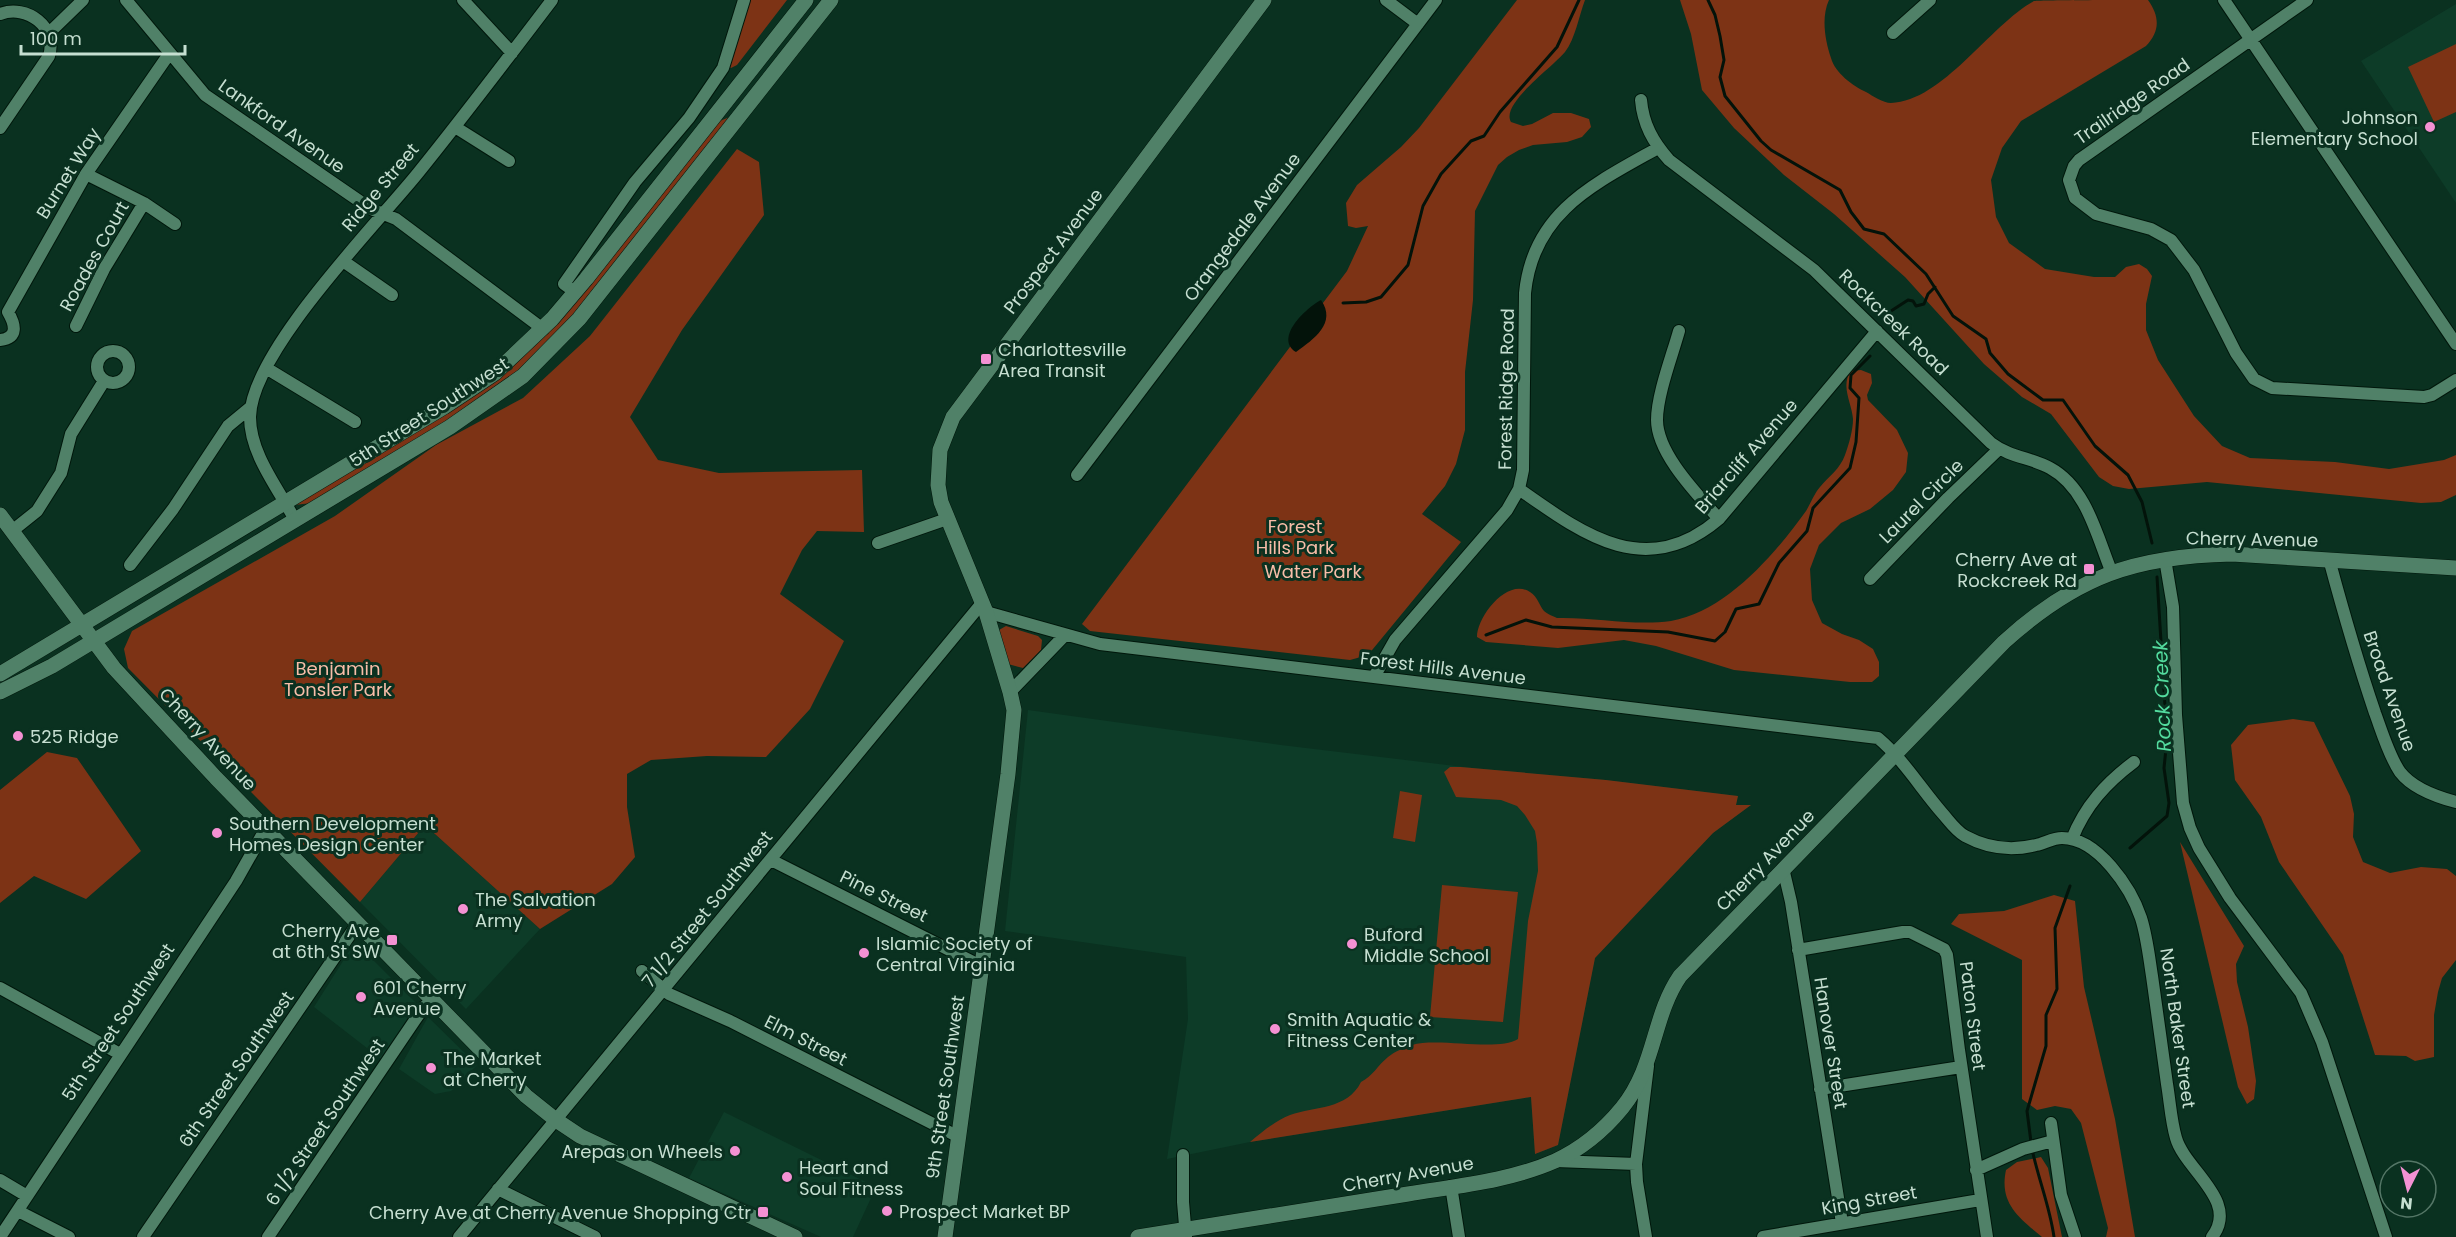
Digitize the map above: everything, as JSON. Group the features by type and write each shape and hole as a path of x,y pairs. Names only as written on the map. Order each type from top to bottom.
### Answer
{"main road":[{"name":"5th Street Southwest","path":"83,624 444,407 495,373 543,328 575,292 806,0"},
{"name":"5th Street Southwest","path":"95,640 450,427 523,376 579,319 831,0"},
{"name":"Prospect Avenue","path":"984,607 941,502 938,467 940,450 953,417 1264,0"},
{"name":"Cherry Avenue","path":"0,514 114,668 216,778 526,1096 580,1136 795,1237"},
{"name":"Cherry Avenue","path":"1138,1237 1185,1233 1515,1174 1556,1161 1590,1140 1609,1123 1633,1093 1648,1062 1665,1003 1680,976 1895,753 2022,626 2070,592 2112,573 2146,562 2232,554 2456,568"},
{"name":"9th Street Southwest","path":"945,1237 1008,774 1013,717 1010,692 984,607"},
{"path":"0,674 83,624"},
{"path":"0,692 52,666 95,640"}],"street":[{"path":"50,32 83,0"},
{"name":"Lankford Avenue","path":"126,0 205,95 225,111 371,209 396,219 543,328"},
{"path":"464,0 512,53"},
{"name":"Ridge Street","path":"295,520 257,453 252,436 251,407 255,391 266,368 298,320 343,261 455,127 552,0"},
{"path":"575,292 564,284 662,148 689,118 723,68 744,0"},
{"path":"1386,0 1418,24"},
{"name":"Orangedale Avenue","path":"1077,475 1436,0"},
{"path":"1893,33 1930,0"},
{"path":"2224,0 2456,344"},
{"name":"Trailridge Road","path":"2307,0 2079,159 2069,180 2075,198 2096,214 2151,229 2171,240 2194,270 2247,372 2262,385 2296,391 2424,397 2432,395 2456,380"},
{"path":"0,14 12,11 34,18 50,32 52,42 50,56 0,128"},
{"name":"Burnet Way","path":"0,340 10,338 14,333 14,321 5,315 86,174 169,54"},
{"path":"731,95 747,107"},
{"name":"Rockcreek Road","path":"1641,100 1645,123 1658,148 1669,160 1814,270 2000,449 2050,468 2073,486 2081,498 2112,573"},
{"path":"455,127 510,161"},
{"name":"Forest Ridge Road","path":"1374,677 1395,640 1507,510 1519,489 1523,470 1525,293 1527,276 1536,246 1565,208 1658,148"},
{"path":"86,174 144,203 175,224"},
{"path":"622,202 638,213"},
{"name":"Roades Court","path":"76,326 104,269 144,203"},
{"path":"343,261 392,295"},
{"path":"1679,331 1657,410 1658,434 1678,468 1719,519"},
{"name":"Briarcliff Avenue","path":"1519,489 1585,531 1611,544 1634,549 1650,549 1680,543 1698,535 1719,519 1877,331"},
{"path":"266,368 356,422"},
{"path":"12,531 37,511 61,473 71,434 104,381"},
{"path":"130,565 173,509 228,426 251,407"},
{"name":"Laurel Circle","path":"1870,579 1948,498 2000,449"},
{"path":"878,543 947,519"},
{"path":"2165,559 2173,607 2176,715 2183,803 2190,828 2199,848 2230,898 2282,964 2305,1000 2322,1042 2386,1237"},
{"name":"Broad Avenue","path":"2329,559 2367,688 2400,772 2431,794 2456,802"},
{"name":"Forest Hills Avenue","path":"984,607 1065,635 1100,644 1878,738 1895,753"},
{"name":"7 1/2 Street Southwest","path":"459,1237 984,607"},
{"path":"1010,692 1065,635"},
{"path":"1895,753 1930,800 1958,832 1980,843 2007,848 2022,848 2060,838 2072,839 2089,805 2102,790 2134,762"},
{"name":"5th Street Southwest","path":"0,1237 236,881 266,828"},
{"name":"North Baker Street","path":"2072,839 2085,844 2115,871 2129,891 2142,920 2174,1133 2183,1154 2209,1187 2218,1206 2220,1222 2212,1237"},
{"name":"Pine Street","path":"771,860 981,966"},
{"name":"Hanover Street","path":"1783,868 1842,1223"},
{"name":"6th Street Southwest","path":"143,1237 358,923"},
{"name":"Paton Street","path":"1798,950 1903,932 1910,932 1944,950 1947,955 1961,1067 1987,1237"},
{"name":"Elm Street","path":"642,971 664,990 957,1137"},
{"path":"0,988 120,1054"},
{"name":"6 1/2 Street Southwest","path":"268,1237 424,1007 434,1000"},
{"path":"1646,1237 1636,1164 1648,1062"},
{"path":"1820,1089 1961,1067"},
{"path":"2051,1123 2061,1195 2075,1237"},
{"path":"1976,1170 2023,1149 2054,1141"},
{"path":"1183,1155 1185,1233"},
{"path":"1556,1161 1636,1164"},
{"path":"0,1180 27,1196"},
{"path":"1451,1186 1459,1237"},
{"path":"498,1189 594,1237"},
{"name":"King Street","path":"1763,1237 1980,1200"},
{"path":"18,1210 69,1237"}],"shaded area":[{"name":"Johnson Elementary School","path":"2456,4 2456,203 2361,61"},
{"path":"1321,300 1325,308 1325,323 1310,342 1296,352 1290,346 1290,332 1301,316"},
{"name":"Buford Middle School","path":"1028,710 1281,745 1738,796 1736,805 1751,805 1713,833 1595,958 1558,1145 1535,1154 1531,1097 1250,1142 1167,1159 1188,1019 1186,957 1005,931"},
{"path":"425,825 540,929 466,1009 360,902"},
{"path":"355,942 421,1008 385,1062 314,1007"},
{"path":"428,1017 477,1065 451,1091 435,1094 399,1069"},
{"path":"724,1112 876,1187 853,1237 821,1237 689,1178"}],"green space":[{"path":"749,0 787,0 737,65 731,68 729,67"},
{"name":"Forest Hills Park","path":"1517,0 1585,0 1574,34 1565,52 1530,85 1513,105 1510,114 1511,122 1523,126 1553,113 1571,113 1589,119 1591,127 1582,137 1567,142 1533,145 1507,157 1498,165 1475,211 1473,300 1465,372 1465,430 1456,464 1445,486 1422,514 1461,542 1368,655 1350,660 1090,631 1082,624 1347,271 1368,226 1356,228 1348,226 1346,203 1357,185 1401,147 1419,128"},
{"path":"1680,0 1829,0 1825,14 1825,29 1833,64 1840,74 1856,86 1881,101 1891,103 1910,99 1929,90 1966,60 2017,12 2034,1 2148,0 2155,12 2157,24 2154,35 2146,46 2021,121 2002,148 1991,180 1996,217 2009,243 2045,269 2094,277 2115,277 2126,267 2139,264 2147,269 2152,276 2146,304 2146,330 2158,360 2194,416 2222,446 2250,458 2335,462 2389,469 2444,460 2456,455 2456,495 2441,502 2421,503 2207,482 2129,489 2113,486 2099,477 2051,414 2022,397 1984,364 1905,277 1834,214 1784,175 1734,128 1702,90 1691,34"},
{"path":"2456,44 2456,112 2434,122 2408,67"},
{"path":"732,116 577,314 531,360 485,397 312,503 294,505 480,390 715,123"},
{"name":"Benjamin Tonsler Park","path":"737,149 759,162 764,215 682,330 630,417 658,460 719,473 862,470 864,532 817,531 802,550 780,594 844,641 810,709 766,757 707,756 651,760 627,774 627,807 635,857 612,884 540,929 425,825 360,902 128,668 124,649 132,631 335,516 436,445 523,398 590,336"},
{"path":"1861,370 1871,374 1872,383 1867,395 1868,400 1897,430 1908,453 1906,472 1893,490 1870,509 1841,523 1819,545 1810,569 1812,600 1822,623 1873,649 1879,662 1879,676 1872,682 1850,682 1734,670 1656,646 1624,640 1558,648 1486,642 1477,637 1482,619 1488,610 1503,594 1512,590 1521,589 1530,592 1544,611 1557,618 1643,622 1671,621 1691,615 1711,606 1730,593 1765,562 1780,545 1806,511 1818,490 1843,460 1853,423 1847,395 1848,377 1851,371"},
{"path":"1006,626 1038,636 1042,640 1041,650 1023,668 1008,664 999,630"},
{"path":"2293,719 2314,722 2350,796 2354,814 2353,837 2363,862 2390,873 2421,867 2447,869 2456,876 2456,960 2442,978 2438,992 2434,1015 2434,1057 2415,1061 2406,1056 2375,1055 2343,955 2279,862 2261,817 2235,780 2231,745 2248,725"},
{"path":"47,752 77,758 141,851 86,899 34,876 0,903 0,790"},
{"path":"1450,767 1606,780 1738,796 1736,805 1751,805 1713,833 1595,958 1558,1145 1535,1154 1531,1097 1250,1142 1284,1117 1330,1106 1348,1098 1361,1082 1388,1057 1406,1047 1423,1043 1496,1044 1518,1039 1528,921 1538,871 1535,831 1517,806 1501,800 1456,797 1444,772"},
{"path":"1400,791 1422,795 1415,842 1393,838"},
{"path":"2180,842 2244,946 2236,964 2237,982 2248,1027 2256,1081 2254,1099 2247,1104 2238,1087"},
{"path":"1442,885 1518,892 1503,1022 1430,1017"},
{"path":"2054,895 2075,901 2084,987 2115,1119 2135,1237 2106,1237 2108,1228 2081,1123 2071,1109 2055,1106 2037,1110 2022,1099 2022,960 1951,924 1959,914 2004,911"},
{"path":"2041,1157 2048,1168 2062,1237 2042,1237 2018,1216 2005,1192 2006,1170 2017,1162"}],"waterway":[{"path":"1343,303 1366,302 1381,297 1408,265 1423,206 1441,174 1471,141 1484,136 1500,112 1557,47 1579,0"},
{"name":"Rock Creek","path":"1708,0 1715,15 1720,36 1724,60 1720,77 1725,96 1761,141 1771,150 1840,190 1851,212 1864,229 1884,234 1926,274 1953,316 1986,339 1990,353 2008,374 2043,400 2063,400 2095,446 2128,475 2142,502 2152,543"},
{"path":"1890,317 1891,311 1908,300 1913,301 1916,306 1924,304 1928,294 1935,287"},
{"path":"1486,635 1526,620 1552,627 1668,632 1715,641 1725,632 1736,609 1759,604 1779,563 1807,531 1813,508 1850,468 1856,442 1859,398 1850,388 1851,375 1870,356"},
{"name":"Rock Creek","path":"2130,848 2167,816 2169,803 2164,768 2167,739 2157,577"},
{"path":"2031,1142 2027,1111 2046,1046 2046,1015 2057,989 2055,928 2070,886"},
{"path":"2032,1149 2054,1237"}],"place":[{"name":"Johnson Elementary School","path":"2430,127"},
{"name":"Charlottesville Area Transit","path":"986,359"},
{"name":"Cherry Ave at Rockcreek Rd","path":"2089,569"},
{"name":"525 Ridge","path":"18,736"},
{"name":"Southern Development Homes Design Center","path":"217,833"},
{"name":"The Salvation Army","path":"463,909"},
{"name":"Cherry Ave at 6th St SW","path":"392,940"},
{"name":"Buford Middle School","path":"1352,944"},
{"name":"Islamic Society of Central Virginia","path":"864,953"},
{"name":"601 Cherry Avenue","path":"361,997"},
{"name":"Smith Aquatic & Fitness Center","path":"1275,1029"},
{"name":"The Market at Cherry","path":"431,1068"},
{"name":"Arepas on Wheels","path":"735,1151"},
{"name":"Heart and Soul Fitness","path":"787,1177"},
{"name":"Prospect Market BP","path":"887,1211"},
{"name":"Cherry Ave at Cherry Avenue Shopping Ctr","path":"763,1212"}],"park label":[{"name":"Water Park","path":"1313,571"}]}
